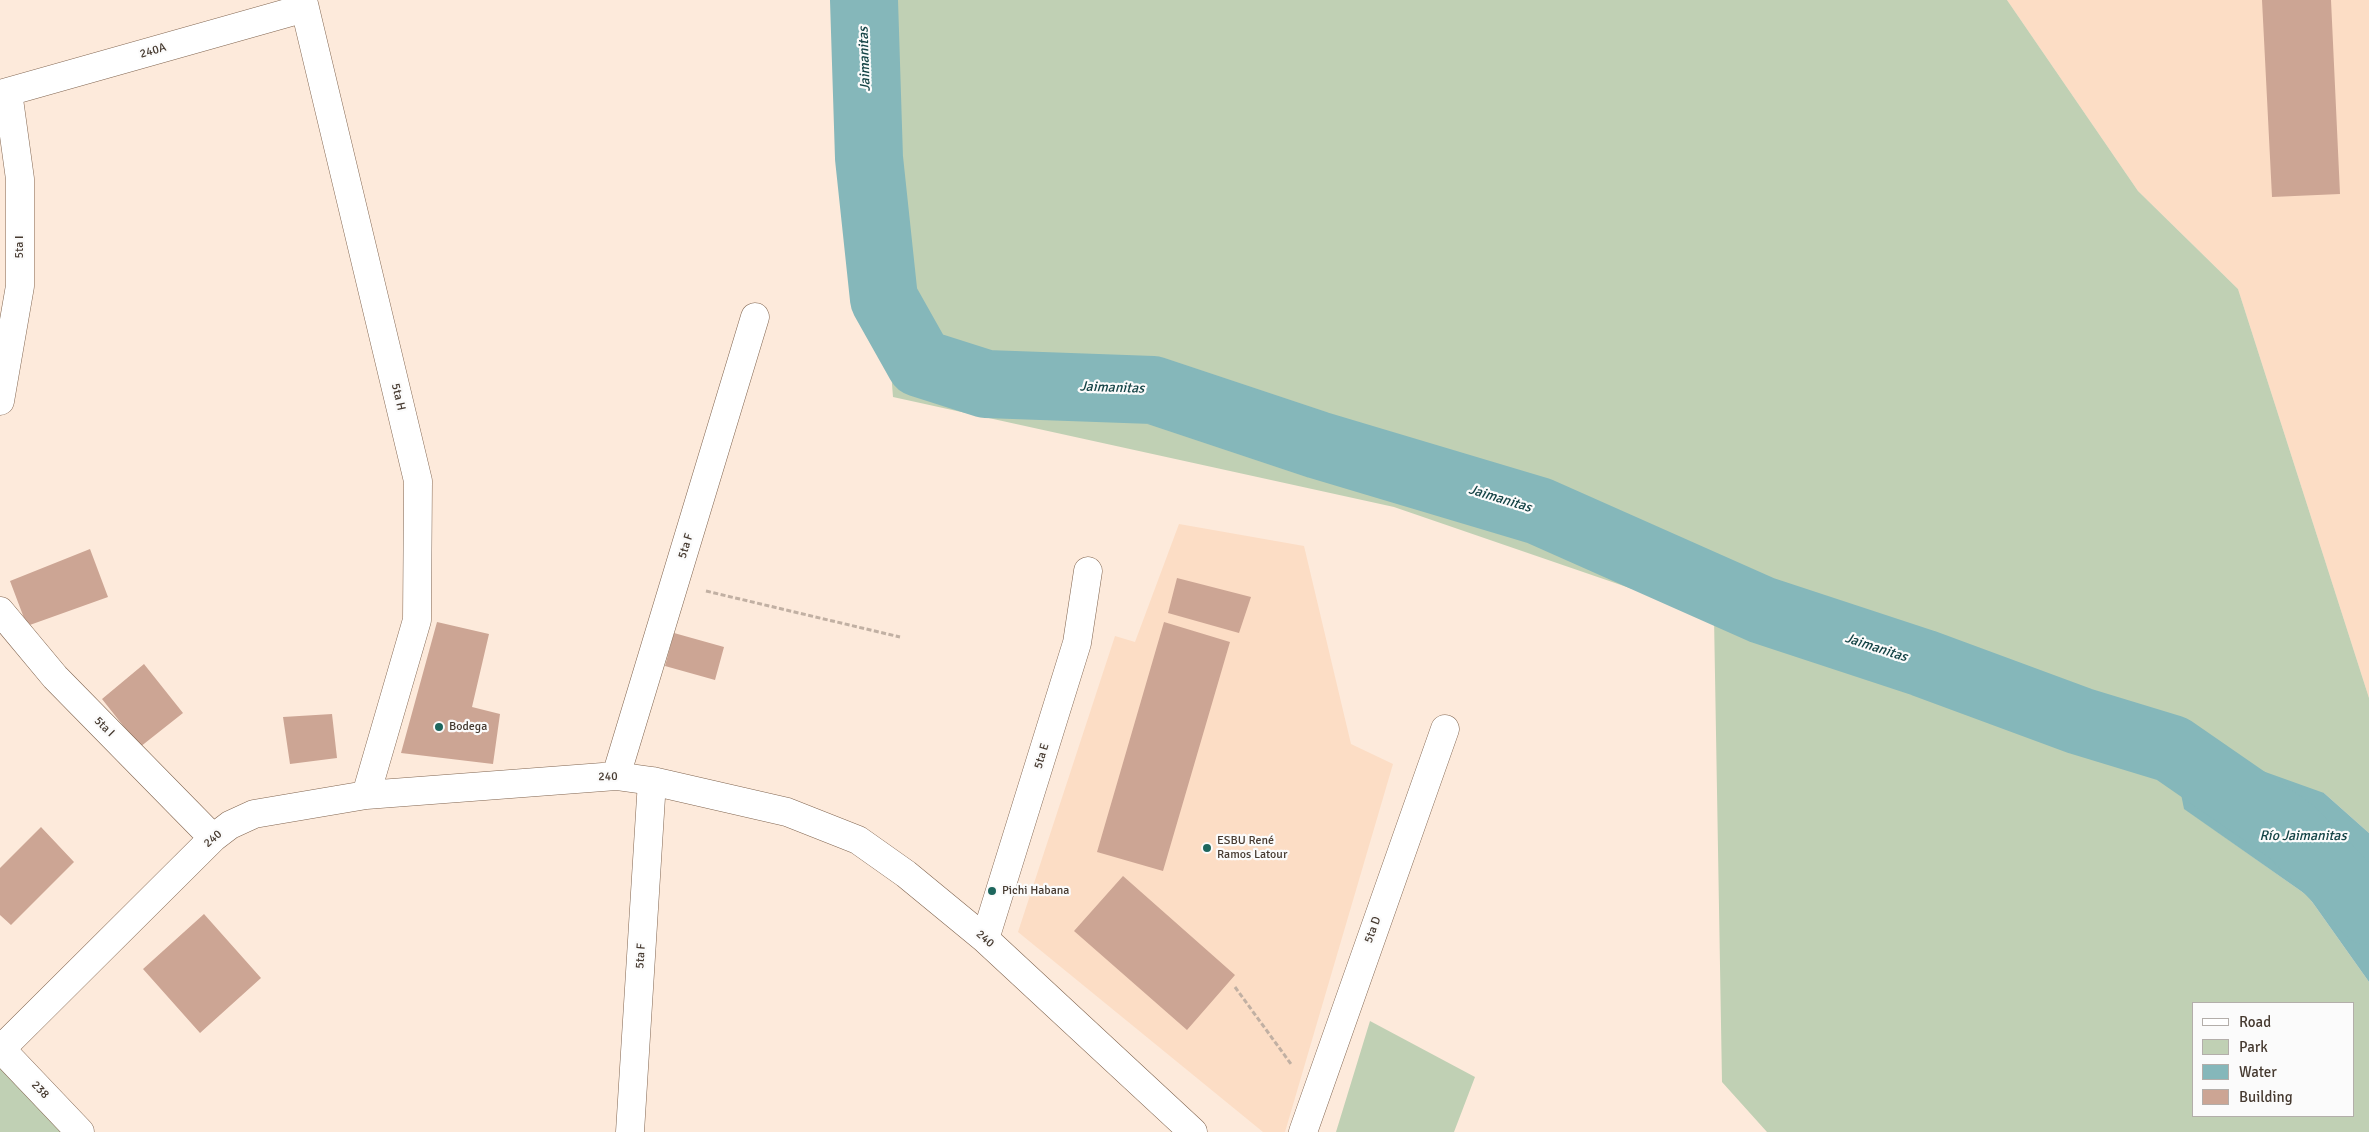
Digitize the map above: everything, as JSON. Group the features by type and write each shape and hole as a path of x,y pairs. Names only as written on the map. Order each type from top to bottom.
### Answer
{"street":[{"name":"240A","path":"4,93 304,4"},
{"name":"5ta H","path":"304,4 418,481 417,620 366,795"},
{"name":"5ta I","path":"0,401 20,286 20,179 4,93"},
{"name":"5ta F","path":"616,776 755,317"},
{"name":"5ta E","path":"985,939 1077,642 1088,571"},
{"name":"5ta I","path":"0,610 55,677 213,838"},
{"name":"5ta D","path":"1304,1132 1314,1096 1445,730"},
{"name":"240","path":"0,1049 213,838 230,825 254,814 366,795 616,776 652,781 787,812 858,840 906,874 985,939 1193,1132"},
{"name":"5ta F","path":"630,1132 652,781"},
{"name":"238","path":"0,1049 80,1132"}],"path":[{"path":"674,583 900,637"},
{"path":"1235,988 1314,1096"}],"shaded area":[{"path":"2007,0 2369,0 2369,698 2238,289 2138,191"},
{"name":"ESBU René Ramos Latour","path":"1179,524 1304,546 1351,744 1393,764 1285,1132 1263,1132 1018,932 1115,636 1135,642"}],"green space":[{"path":"880,0 2007,0 2138,191 2238,289 2369,698 2369,833 2324,793 2185,809 2308,896 2369,982 2369,1132 1767,1132 1722,1082 1714,617 1394,507 893,397 877,193"},
{"path":"1370,1021 1475,1077 1454,1132 1336,1132"},
{"path":"0,1051 78,1132 0,1132"}],"water":[{"name":"Río Jaimanitas","path":"2172,749 2229,759 2324,793 2369,833 2369,982 2308,896 2184,809"}],"building":[{"path":"2262,0 2331,0 2340,194 2272,197"},
{"path":"90,549 108,597 27,626 10,581"},
{"path":"1177,578 1251,597 1239,633 1168,613"},
{"path":"437,622 489,634 472,707 500,714 493,764 401,753"},
{"path":"1164,622 1230,642 1163,871 1097,852"},
{"path":"674,633 724,647 715,680 665,666"},
{"path":"144,664 183,713 140,747 102,699"},
{"path":"332,714 337,758 290,764 283,717"},
{"path":"41,827 74,862 11,925 0,915 0,868"},
{"path":"1123,876 1235,975 1187,1030 1074,931"},
{"path":"204,914 261,978 200,1033 143,969"}],"waterway":[{"name":"Jaimanitas","path":"864,0 869,158 884,299 920,363 986,384 1153,390 1318,445 1539,511 1762,610 1923,663 2080,721 2172,749 2292,832 2369,911"}],"place":[{"name":"Bodega","path":"439,727"},
{"name":"ESBU René Ramos Latour","path":"1207,848"},
{"name":"Pichi Habana","path":"992,891"}]}
